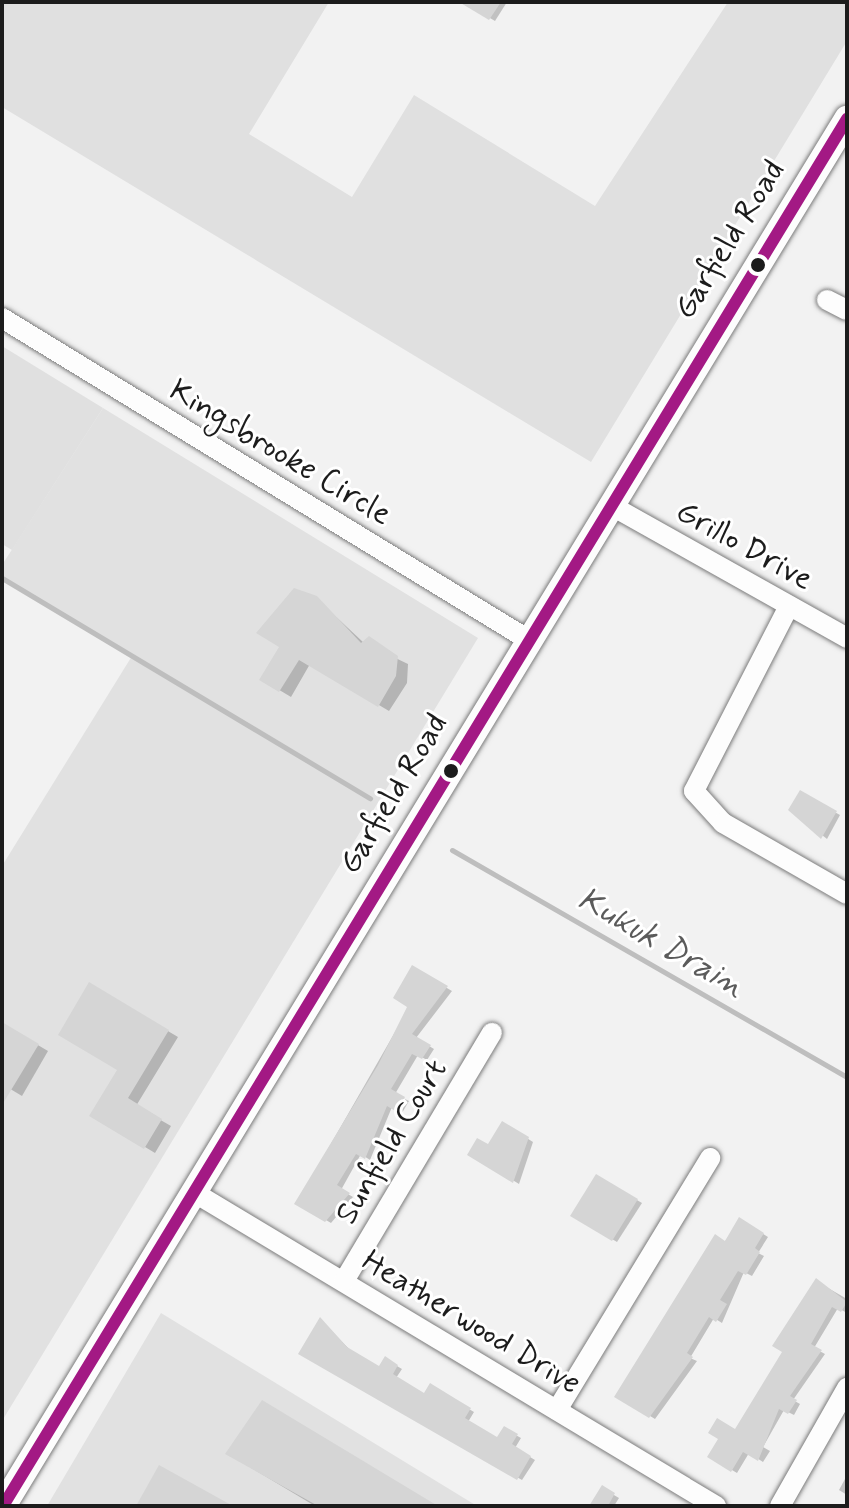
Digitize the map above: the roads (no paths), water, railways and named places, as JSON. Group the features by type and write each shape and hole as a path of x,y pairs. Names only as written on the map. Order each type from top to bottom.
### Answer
{"main road":[{"name":"Garfield Road","path":"3,1506 195,1193 527,639 612,506 847,119"}],"street":[{"path":"827,300 847,310"},
{"name":"Kingsbrooke Circle","path":"2,318 527,639"},
{"name":"Grillo Drive","path":"612,506 847,638"},
{"path":"789,606 699,771 696,800 847,894"},
{"name":"Sunfield Court","path":"344,1281 492,1033"},
{"path":"557,1410 710,1158"},
{"name":"Heatherwood Drive","path":"195,1193 716,1506"},
{"path":"780,1506 847,1388"}],"waterway":[{"name":"Kukuk Drain","path":"2,578 370,798"},
{"name":"Kukuk Drain","path":"452,850 847,1077"}]}
